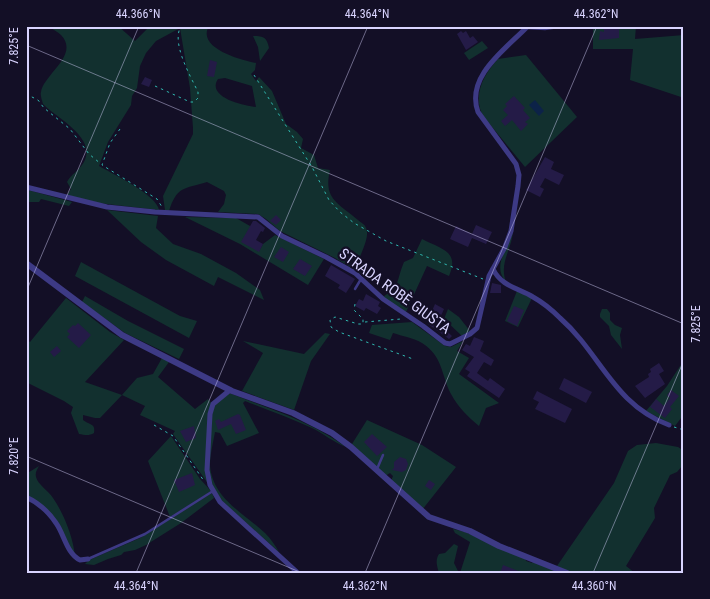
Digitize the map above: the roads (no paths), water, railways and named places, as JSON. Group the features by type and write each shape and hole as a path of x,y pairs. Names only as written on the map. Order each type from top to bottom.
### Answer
{"street":[{"name":"STRADA ROBÈ GIUSTA","path":"26,188 98,206 162,213 258,217 278,234 330,259 361,279 382,300 412,318 446,344 473,333 477,328 488,283 512,227 518,171 514,161 479,113 476,102 480,80 489,65 527,27"},
{"path":"26,264 116,332 230,390 288,411 320,426 344,441 431,519 470,531 499,546 567,573"},
{"path":"493,269 500,280 534,298 560,318 624,396 644,412 669,425"},
{"path":"230,390 213,404 210,416 207,470 213,491 220,502 298,573"},
{"path":"26,496 37,502 50,515 61,531 74,557 80,560 88,559"}],"lane":[{"path":"527,27 545,29 565,26"},
{"path":"355,289 361,279"},
{"path":"376,471 382,455"},
{"path":"88,559 145,534 213,491"}],"water":[{"path":"535,100 544,111 539,116 529,105"}]}
